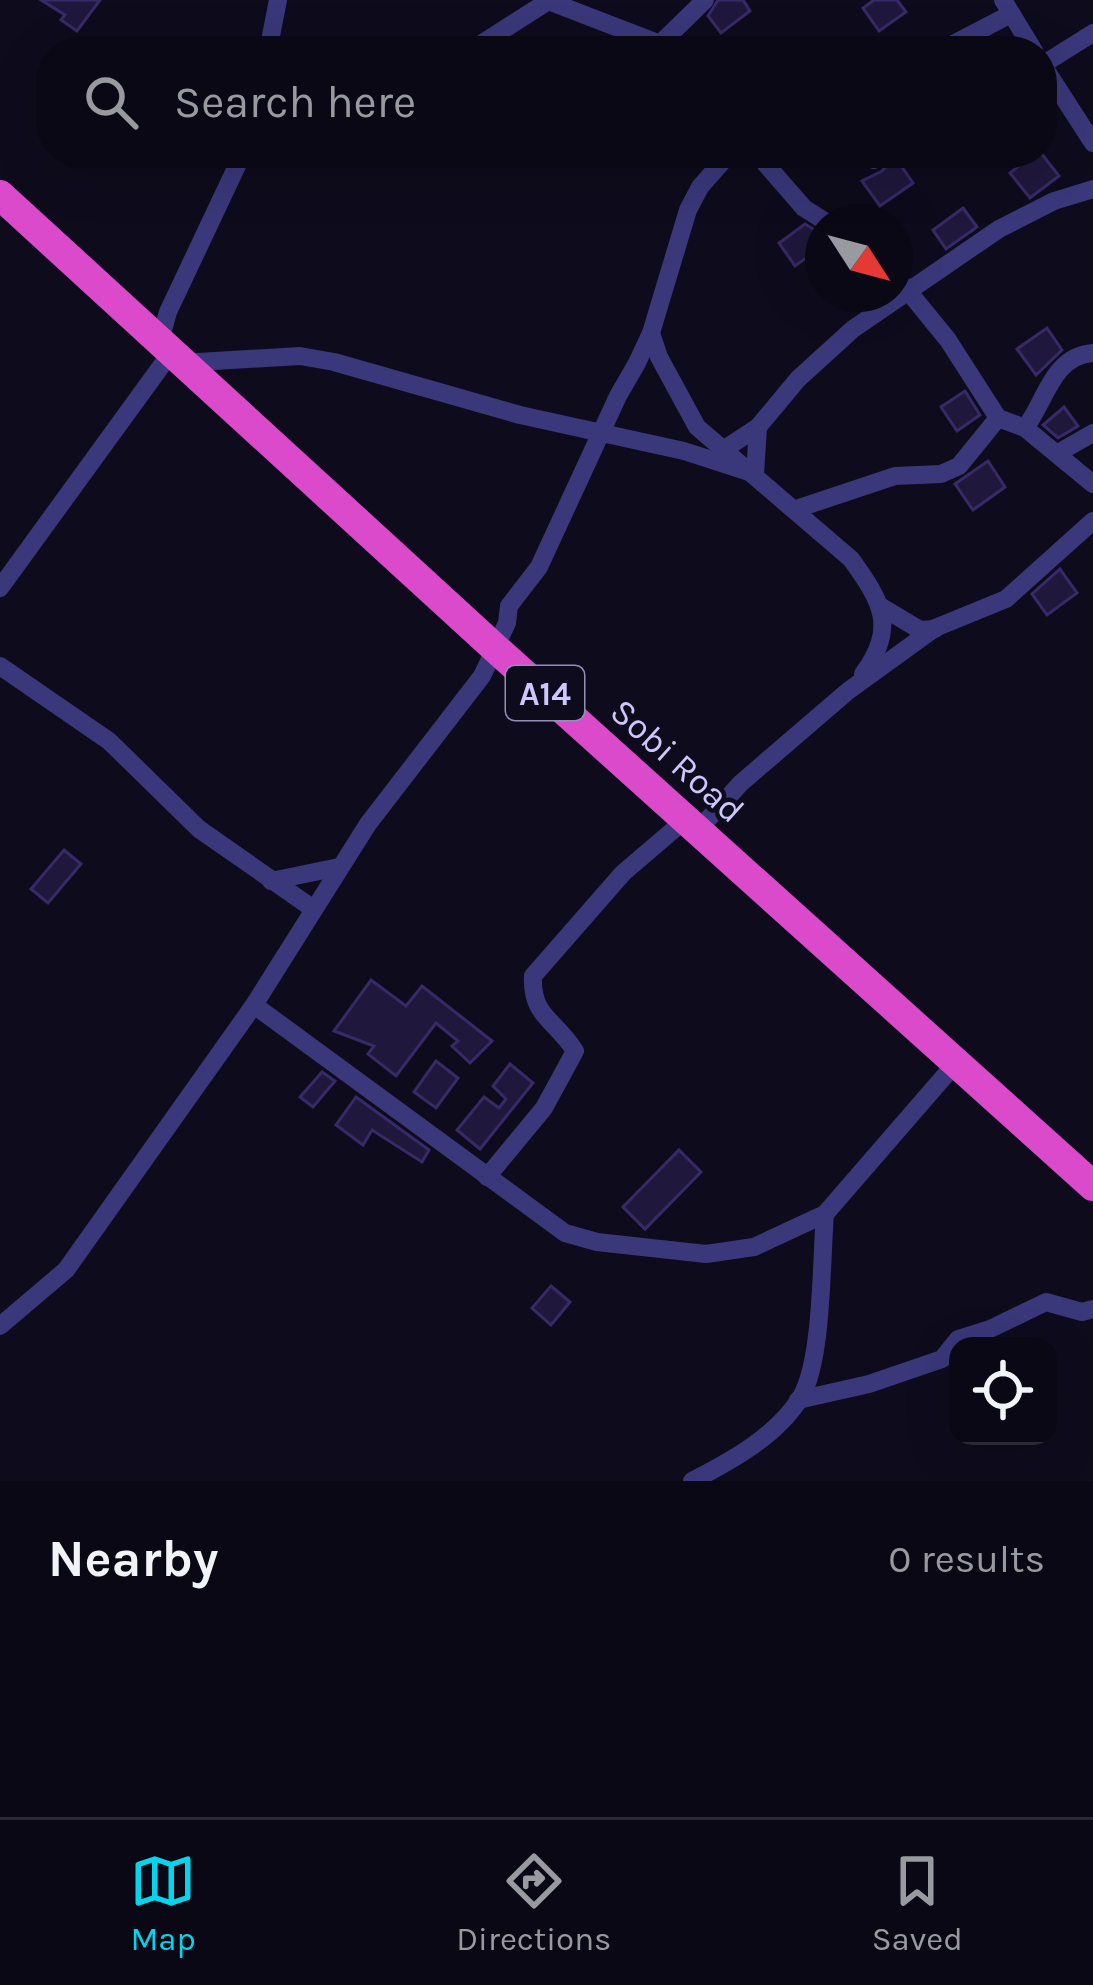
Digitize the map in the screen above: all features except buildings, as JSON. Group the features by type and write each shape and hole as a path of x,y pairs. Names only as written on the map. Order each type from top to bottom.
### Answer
{"highway":[{"name":"Sobi Road","path":"0,195 164,339 496,650 955,1064 1086,1174"}],"street":[{"path":"271,36 278,0"},
{"path":"493,36 548,0 634,36"},
{"path":"673,36 705,0"},
{"path":"963,36 1007,7 1025,36"},
{"path":"1057,55 1093,33"},
{"path":"1057,87 1093,143"},
{"path":"0,588 164,339 202,235 237,168"},
{"path":"0,1326 66,1270 254,1005 368,824 482,676 496,650 509,606 539,567 651,332 688,210 717,168"},
{"path":"769,168 805,209"},
{"path":"913,290 999,229 1093,189"},
{"path":"913,292 998,418 1025,428 1093,484"},
{"path":"723,450 758,427 798,379 853,329 879,312"},
{"path":"651,332 659,358 698,427 851,559 880,607 883,640 848,691"},
{"path":"164,339 300,356 374,372 520,415 684,451 755,474"},
{"path":"1025,428 1043,405 1047,388 1062,365 1093,353"},
{"path":"796,509 895,476 941,474 959,466 998,418"},
{"path":"755,474 758,427"},
{"path":"1058,454 1093,433"},
{"path":"826,537 824,515 832,499"},
{"path":"488,1177 544,1108 575,1051 563,1031 542,1017 532,994 533,976 623,873 691,825 848,691 935,628 1006,599 1093,521"},
{"path":"880,607 920,630 935,628"},
{"path":"0,666 110,740 199,829 312,908"},
{"path":"272,881 339,867"},
{"path":"254,1005 565,1233 597,1242 706,1253 754,1247 826,1214 955,1064"},
{"path":"692,1481 752,1446 798,1400 813,1364 826,1214"},
{"path":"798,1400 869,1384 942,1359 958,1339 1046,1302 1082,1312 1093,1309"}]}
